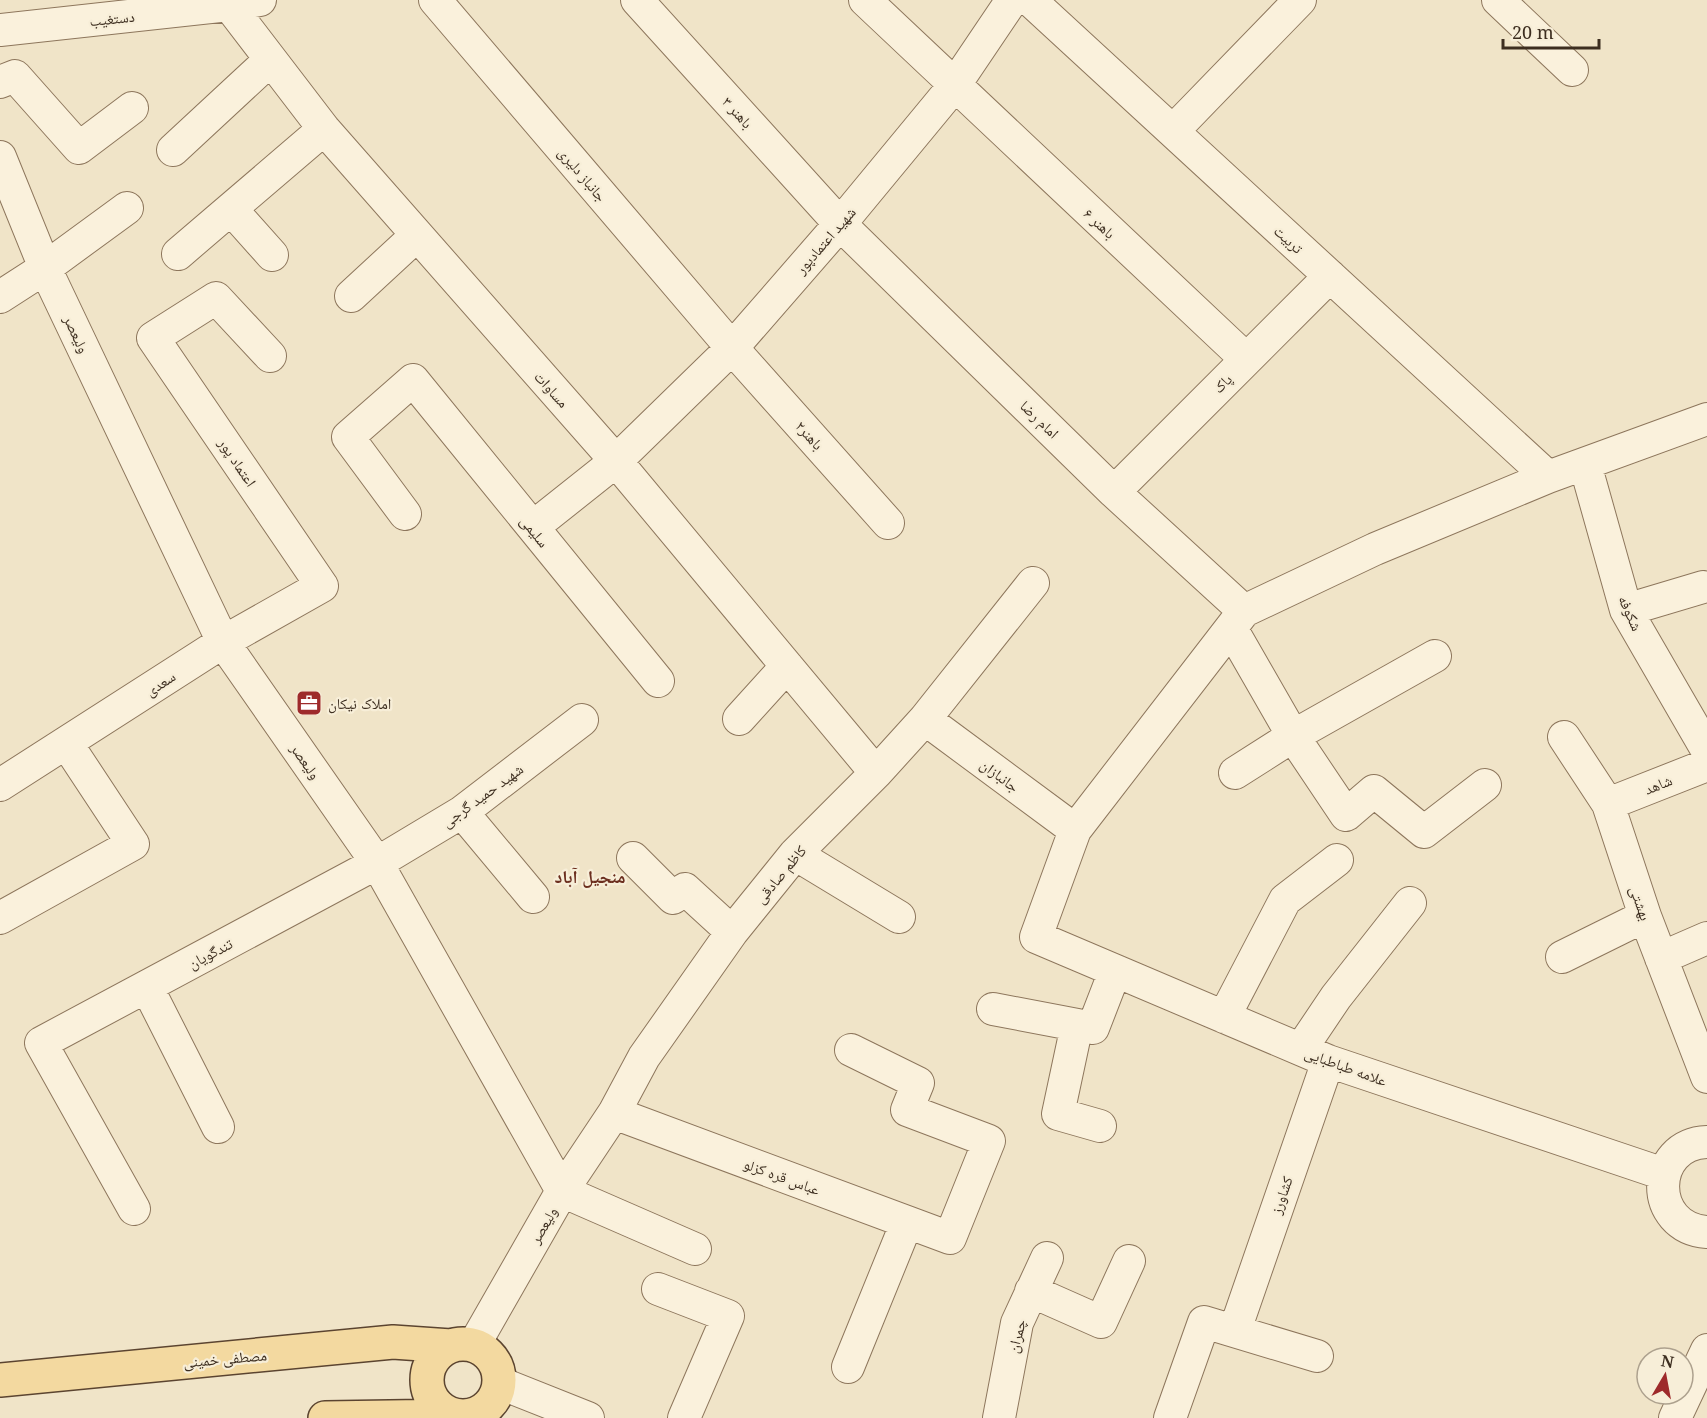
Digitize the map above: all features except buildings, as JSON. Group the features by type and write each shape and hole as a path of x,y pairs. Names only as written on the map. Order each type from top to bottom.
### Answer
{"main road":[{"name":"مصطفی خمینی","path":"0,1380 393,1342 462,1346"},
{"path":"325,1418 458,1417 479,1413 493,1400 500,1383 499,1371 494,1360 485,1351 462,1346 440,1352 428,1371 429,1394 435,1404 458,1417"}],"street":[{"name":"دستغیب","path":"0,30 260,0"},
{"name":"جانباز دلیری","path":"435,0 732,348"},
{"name":"باهنر ۳","path":"636,0 840,224"},
{"name":"باهنر ۶","path":"865,0 1245,359"},
{"name":"شهید اعتمادپور","path":"532,527 616,461 732,348 840,224 954,86 1012,0"},
{"name":"تربیت","path":"1030,0 1548,477"},
{"path":"1173,131 1300,0"},
{"path":"1498,0 1572,70"},
{"name":"مساوات","path":"229,5 324,129 616,461 876,773"},
{"path":"173,150 270,60"},
{"path":"0,82 15,76 79,148 132,108"},
{"path":"178,254 324,129"},
{"name":"ولیعصر","path":"0,157 45,268 223,642 378,863 562,1191 462,1346"},
{"path":"0,297 45,268 127,208"},
{"path":"231,209 272,255"},
{"name":"امام رضا","path":"840,224 1114,492 1237,620 1293,736 1346,816 1374,790 1424,832 1485,785"},
{"path":"351,296 417,236"},
{"name":"پاک","path":"1114,492 1330,276"},
{"name":"اعتماد پور","path":"270,356 216,298 153,338 322,586"},
{"name":"باهنر۲","path":"732,348 888,523"},
{"name":"سلیمی","path":"405,514 348,437 413,380 658,681"},
{"path":"1075,830 1237,620 1376,549 1548,477 1707,419"},
{"name":"شکوفه","path":"1585,464 1626,610 1707,750"},
{"name":"کاظم صادقی","path":"562,1191 614,1113 644,1057 732,932 795,854 926,719 1033,583"},
{"name":"سعدی","path":"0,785 223,642 322,586"},
{"path":"1626,610 1703,587"},
{"path":"1235,773 1293,736 1435,656"},
{"path":"739,719 787,666"},
{"name":"جانبازان","path":"926,719 1075,830"},
{"name":"شهید حمید گرجی","path":"378,863 462,812 582,720"},
{"name":"بهشتی","path":"1564,737 1608,804 1645,916 1704,1061"},
{"path":"0,918 133,844 67,744"},
{"name":"شاهد","path":"1608,804 1707,765"},
{"path":"462,812 533,897"},
{"name":"علامه طباطبایی","path":"1075,830 1036,938 1314,1055 1664,1174"},
{"path":"795,854 900,917"},
{"path":"633,858 673,898 685,889 732,932"},
{"path":"1224,1017 1285,900 1337,860"},
{"name":"تندگویان","path":"134,1209 41,1044 378,863"},
{"name":"کشاورز","path":"1235,1330 1314,1055 1336,998 1410,903"},
{"path":"1562,957 1645,916"},
{"path":"1661,958 1707,938"},
{"path":"993,1009 1093,1028 1115,971"},
{"path":"147,987 218,1127"},
{"path":"1077,1024 1058,1113 1100,1126"},
{"name":"عباس قره کزلو","path":"614,1113 950,1238 989,1140 907,1110 918,1083 851,1050"},
{"path":"1707,1142 1689,1146 1678,1153 1669,1163 1664,1174 1662,1189 1665,1204 1672,1216 1684,1226 1698,1232 1707,1232"},
{"path":"562,1191 695,1249"},
{"path":"848,1367 907,1222"},
{"name":"چمران","path":"999,1418 1017,1323 1047,1258"},
{"path":"1031,1291 1101,1322 1129,1261"},
{"path":"658,1289 728,1316 684,1418"},
{"path":"1170,1418 1204,1322 1317,1356"},
{"path":"1676,1418 1707,1350"},
{"path":"500,1383 588,1418"}],"place":[{"name":"املاک نیکان","path":"309,703"}],"district":[{"name":"منجیل آباد","path":"590,876"}]}
